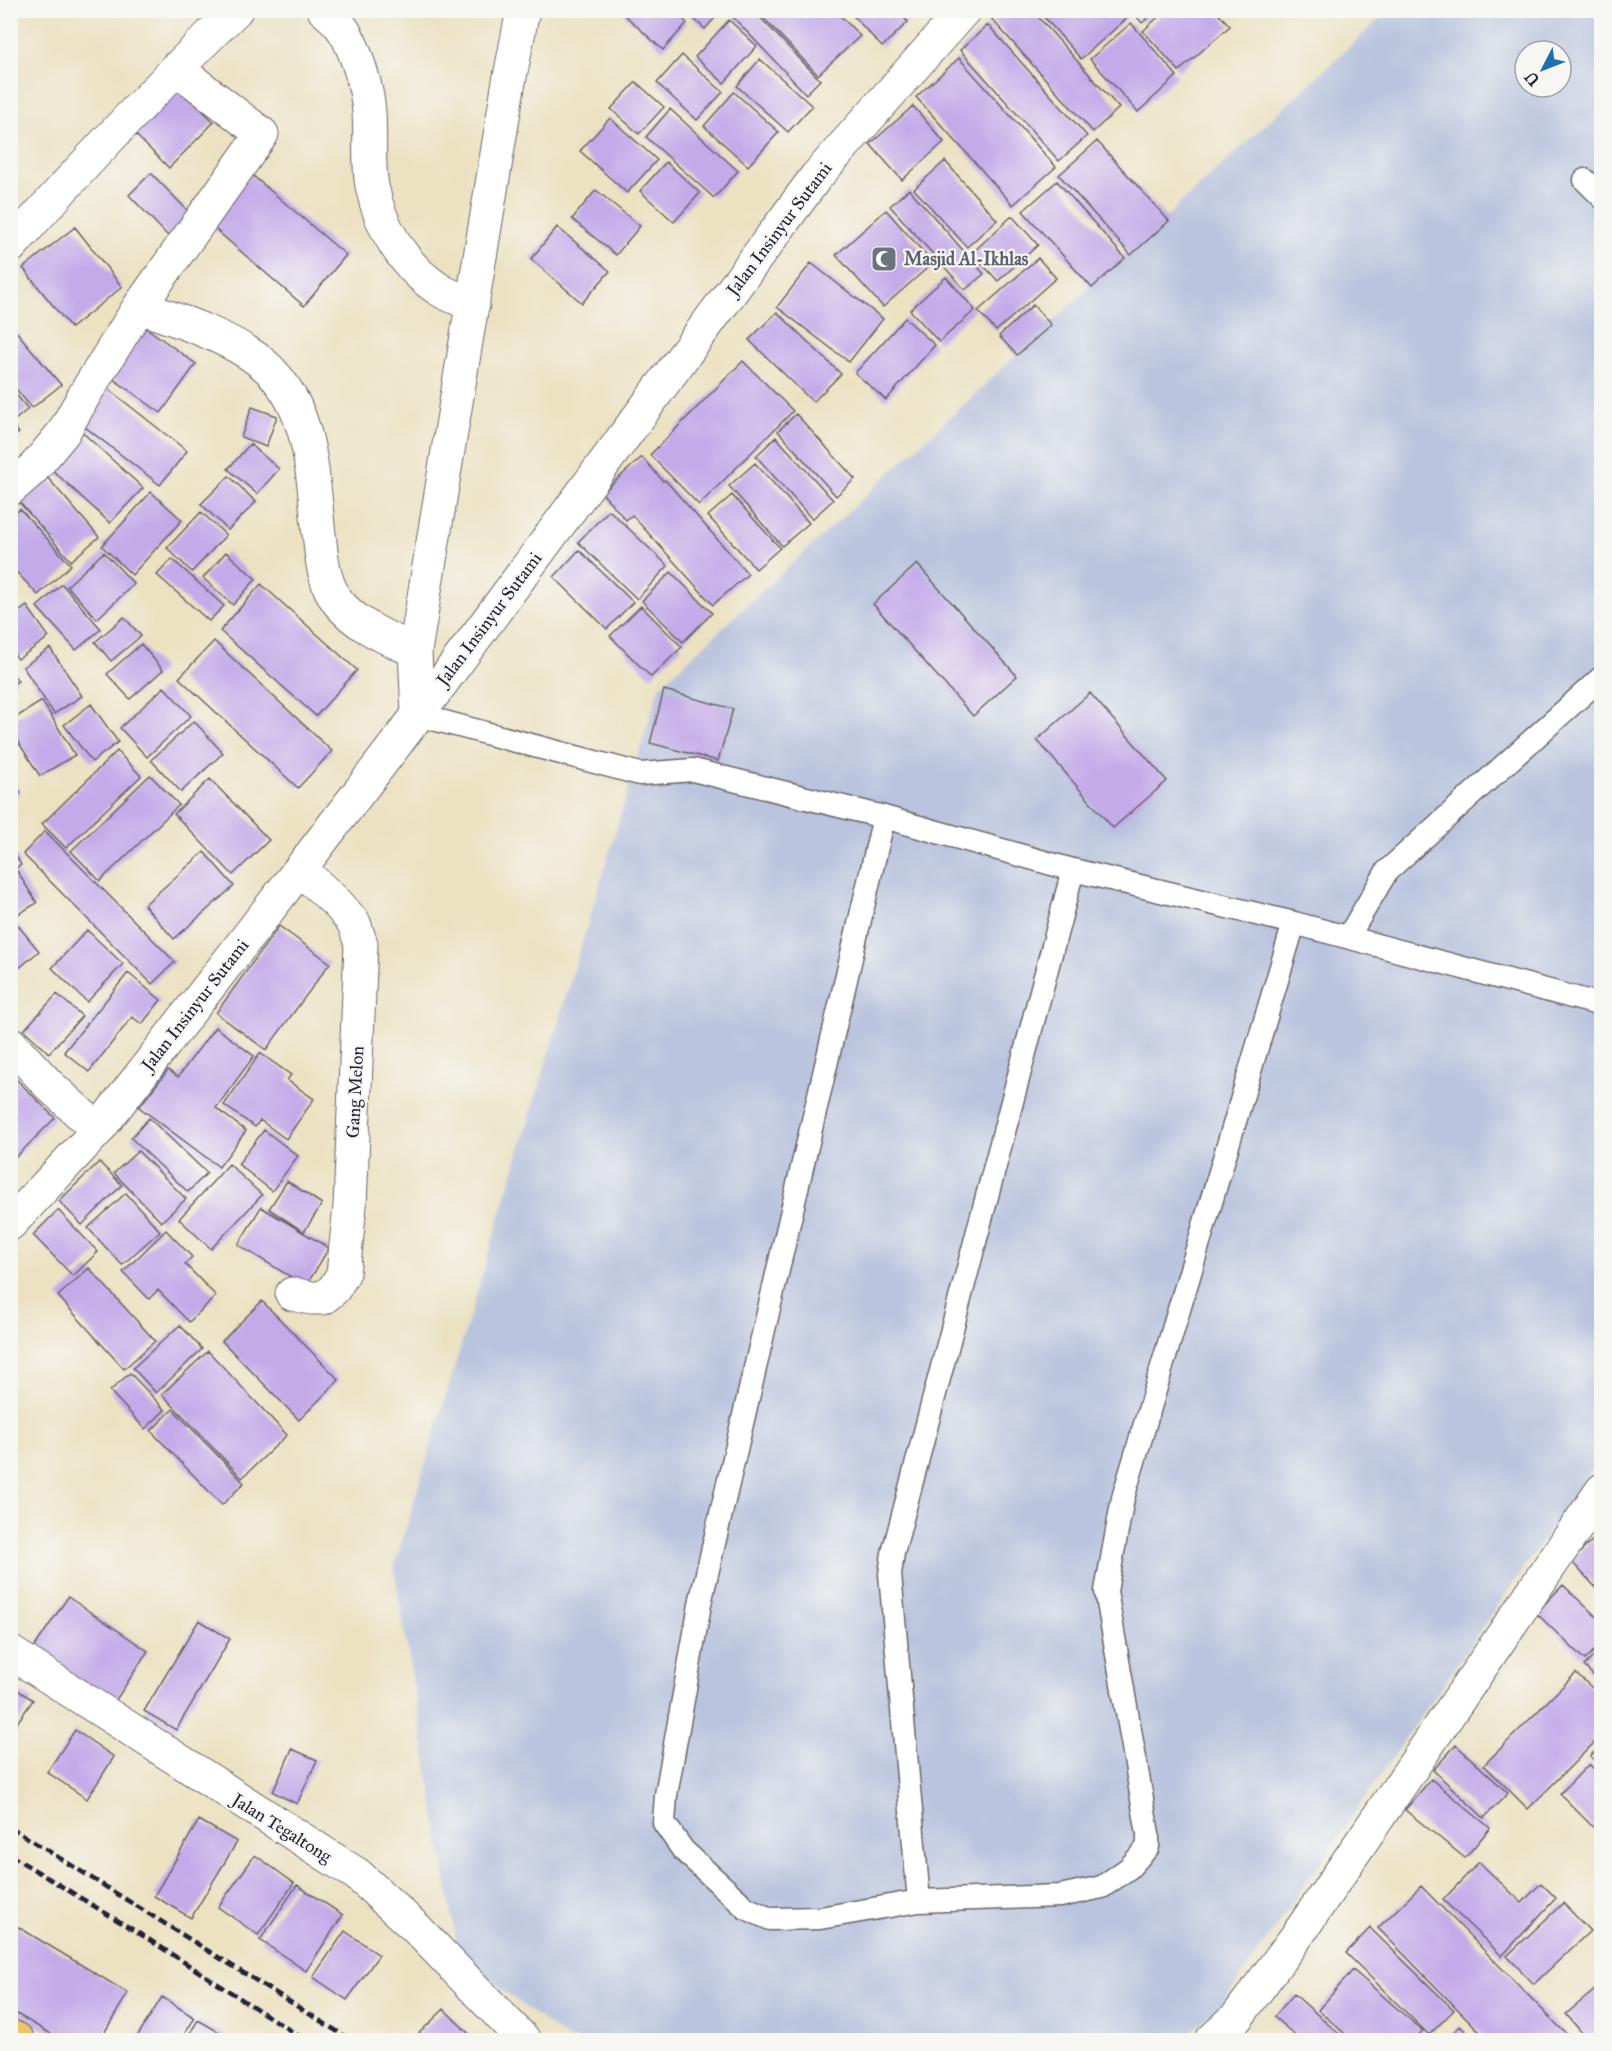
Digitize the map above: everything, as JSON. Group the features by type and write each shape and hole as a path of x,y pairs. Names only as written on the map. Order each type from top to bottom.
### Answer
{"highway":[{"path":"10,2036 18,2040"}],"street":[{"path":"10,247 85,163 176,68 236,10"},
{"path":"324,10 339,23 351,44 360,73 368,103 372,184 380,217 404,258 426,280 441,291 473,305"},
{"path":"418,715 415,651 508,87 523,10"},
{"name":"Jalan Insinyur Sutami","path":"10,1224 98,1130 300,869 418,715 816,177 964,10"},
{"path":"10,489 33,469 63,433 139,307 262,134 176,68"},
{"path":"139,307 204,330 248,354 268,369 281,383 292,399 303,425 313,474 323,568 329,586 338,602 361,624 415,651"},
{"name":"Gang Melon","path":"292,1294 323,1298 334,1289 343,1274 350,1206 361,982 361,944 354,923 338,904 300,869"},
{"path":"10,1043 48,1084 98,1130"},
{"path":"1212,2040 1237,2018 1299,1933 1602,1490"},
{"name":"Jalan Tegaltong","path":"10,1652 357,1875 416,1928 524,2040"}],"lane":[{"path":"1585,180 1602,197"},
{"path":"1348,937 1387,870 1602,677"},
{"path":"418,715 640,774 693,770 884,817 1073,870 1348,937 1602,1005"},
{"path":"884,817 701,1599 666,1795 664,1824 683,1850 746,1908 770,1919 820,1918 919,1901 1060,1896 1102,1887 1129,1868 1148,1847 1148,1834 1106,1591 1123,1498 1293,923"},
{"path":"919,1901 890,1574 893,1552 1073,870"}],"shaded area":[{"path":"1388,11 1601,11 1601,1456 1223,2003 1188,2034 1177,2040 569,2040 459,1958 394,1568 659,687"}],"building":[{"path":"619,10 673,10 687,23 663,50"},
{"path":"684,10 722,10 705,29"},
{"path":"736,10 753,10 820,80 806,94 731,15"},
{"path":"756,10 835,10 860,36 818,75"},
{"path":"848,10 897,10 908,22 882,47"},
{"path":"993,10 1032,10 1119,108 1093,132 988,15"},
{"path":"1038,10 1122,10 1128,17 1081,59"},
{"path":"1131,10 1156,10 1142,23"},
{"path":"1166,10 1215,10 1230,26 1179,71 1143,31"},
{"path":"729,20 757,46 724,83 695,57"},
{"path":"1131,23 1177,76 1138,112 1090,59"},
{"path":"988,25 1087,136 1059,161 960,50"},
{"path":"682,55 723,92 697,120 657,83"},
{"path":"959,58 1056,167 1013,205 916,97"},
{"path":"760,59 812,106 788,132 737,86"},
{"path":"169,78 214,122 169,168 125,124"},
{"path":"636,82 664,107 639,134 611,109"},
{"path":"734,92 779,132 748,166 704,126"},
{"path":"913,106 944,142 902,180 870,144"},
{"path":"670,109 738,171 714,198 646,137"},
{"path":"610,118 657,160 627,193 580,151"},
{"path":"1097,141 1169,221 1131,255 1059,175"},
{"path":"945,161 997,220 967,247 914,189"},
{"path":"666,162 700,193 674,222 640,191"},
{"path":"151,173 191,214 168,236 129,195"},
{"path":"251,174 346,255 304,306 208,223"},
{"path":"1057,181 1125,258 1092,288 1023,211"},
{"path":"909,189 984,274 965,290 890,206"},
{"path":"596,190 640,226 616,255 572,219"},
{"name":"Masjid Al-Ikhlas","path":"886,210 933,263 883,307 836,255"},
{"path":"1012,216 1038,245 998,281 972,253"},
{"path":"75,227 122,287 71,328 23,268"},
{"path":"557,227 610,271 582,303 531,259"},
{"path":"1038,258 1056,278 996,331 978,311"},
{"path":"811,263 883,319 849,362 777,307"},
{"path":"946,277 975,310 939,342 910,310"},
{"path":"1033,305 1051,325 1017,355 999,336"},
{"path":"777,312 841,374 813,402 749,340"},
{"path":"905,318 935,345 886,400 855,373"},
{"path":"10,324 61,385 32,408 10,382"},
{"path":"141,324 196,364 161,413 105,373"},
{"path":"743,361 793,411 699,505 650,455"},
{"path":"10,387 28,409 15,420 10,414"},
{"path":"107,388 187,451 160,485 80,423"},
{"path":"252,407 277,416 266,447 241,437"},
{"path":"796,414 855,479 836,496 778,431"},
{"path":"10,422 19,433 10,440"},
{"path":"82,432 143,488 110,523 49,467"},
{"path":"776,437 833,500 812,519 756,456"},
{"path":"250,444 279,469 257,494 228,469"},
{"path":"642,457 748,574 713,605 632,515 626,520 602,493"},
{"path":"755,463 809,523 782,546 729,486"},
{"path":"229,476 256,502 228,530 201,504"},
{"path":"47,477 99,537 71,561 19,502"},
{"path":"151,492 182,520 132,575 102,546"},
{"path":"732,495 780,548 756,569 708,516"},
{"path":"20,509 71,565 38,595 10,565 10,518"},
{"path":"609,510 668,566 637,599 578,542"},
{"path":"201,512 226,535 192,572 167,548"},
{"path":"579,550 633,602 607,629 554,577"},
{"path":"104,552 134,584 97,619 67,586"},
{"path":"226,552 256,579 233,605 203,578"},
{"path":"172,559 224,606 209,621 157,575"},
{"path":"917,564 1017,676 973,716 873,604"},
{"path":"671,572 712,613 683,642 642,601"},
{"path":"62,584 101,629 76,650 37,607"},
{"path":"261,584 357,670 316,716 220,631"},
{"path":"27,606 49,637 18,659 10,649 10,618"},
{"path":"641,606 682,647 651,677 610,636"},
{"path":"124,617 141,636 111,661 95,642"},
{"path":"214,641 332,751 298,788 179,678"},
{"path":"141,644 163,670 130,699 107,674"},
{"path":"50,648 82,696 54,714 23,667"},
{"path":"10,670 18,681 10,686"},
{"path":"164,687 191,716 147,757 120,728"},
{"path":"664,690 733,709 718,761 650,743"},
{"path":"1090,693 1167,781 1113,828 1037,740"},
{"path":"42,701 75,755 40,776 10,729 10,721"},
{"path":"91,704 118,742 92,762 64,725"},
{"path":"194,721 223,753 181,792 151,760"},
{"path":"117,751 141,776 66,848 42,824"},
{"path":"10,775 21,793 10,799"},
{"path":"150,775 179,805 100,881 71,851"},
{"path":"210,779 269,840 233,875 174,814"},
{"path":"45,831 175,962 152,984 23,854"},
{"path":"10,846 21,865 10,871"},
{"path":"204,852 234,886 174,939 144,905"},
{"path":"17,871 37,903 10,919 10,875"},
{"path":"16,923 39,951 10,976 10,928"},
{"path":"279,926 330,963 266,1050 216,1013"},
{"path":"87,930 123,964 87,1002 52,968"},
{"path":"128,973 161,1000 142,1024 132,1017 89,1072 64,1052"},
{"path":"57,994 82,1016 49,1053 24,1030"},
{"path":"215,1027 254,1056 216,1108 246,1131 219,1167 139,1107 168,1070 178,1077"},
{"path":"260,1053 291,1075 287,1080 314,1099 286,1139 260,1120 255,1127 224,1105"},
{"path":"10,1073 55,1118 10,1163"},
{"path":"149,1118 207,1173 188,1192 131,1138"},
{"path":"264,1130 298,1156 272,1191 238,1164"},
{"path":"138,1151 186,1199 161,1222 114,1173"},
{"path":"99,1162 122,1185 82,1225 59,1201"},
{"path":"229,1164 262,1195 211,1249 179,1219"},
{"path":"287,1181 322,1204 304,1232 269,1209"},
{"path":"126,1193 160,1231 122,1265 88,1228"},
{"path":"261,1207 329,1248 306,1286 238,1245"},
{"path":"58,1210 98,1252 73,1276 33,1235"},
{"path":"166,1230 192,1257 185,1264 216,1296 189,1322 158,1290 149,1299 123,1272"},
{"path":"89,1268 155,1341 124,1369 58,1296"},
{"path":"262,1301 339,1380 299,1420 222,1341"},
{"path":"180,1325 202,1349 156,1393 133,1368"},
{"path":"208,1351 287,1435 242,1478 162,1394"},
{"path":"130,1373 165,1410 145,1429 110,1391"},
{"path":"173,1409 244,1483 222,1505 151,1431"},
{"path":"1599,1534 1602,1537 1602,1594 1571,1561"},
{"path":"1563,1585 1602,1622 1602,1643 1585,1660 1536,1613"},
{"path":"68,1597 148,1651 112,1706 31,1652"},
{"path":"199,1620 230,1639 176,1730 144,1711"},
{"path":"1602,1648 1602,1684 1584,1666"},
{"path":"1576,1673 1602,1697 1602,1735 1528,1809 1484,1765"},
{"path":"10,1685 33,1700 10,1733"},
{"path":"75,1730 114,1757 87,1799 47,1772"},
{"path":"1456,1745 1508,1793 1484,1818 1433,1770"},
{"path":"1602,1745 1602,1768 1590,1756"},
{"path":"292,1749 317,1760 297,1804 273,1792"},
{"path":"1589,1764 1602,1777 1602,1820 1594,1828 1560,1794"},
{"path":"1431,1779 1490,1828 1465,1858 1405,1810"},
{"path":"199,1820 237,1842 191,1918 154,1896"},
{"path":"255,1855 294,1883 258,1935 218,1907"},
{"path":"1479,1862 1522,1903 1541,1883 1556,1898 1502,1956 1443,1900"},
{"path":"297,1885 343,1915 306,1971 260,1940"},
{"path":"1421,1886 1572,2040 1488,2040 1378,1928"},
{"path":"1563,1903 1590,1931 1534,1984 1507,1956"},
{"path":"10,1922 128,1993 100,2040 61,2040 10,2010"},
{"path":"1370,1928 1454,2010 1429,2035 1346,1953"},
{"path":"345,1931 379,1955 347,2000 313,1977"},
{"path":"1353,1970 1423,2031 1414,2040 1352,2040 1318,2010"},
{"path":"1602,1984 1602,2038 1588,2040 1566,2014"},
{"path":"1294,1994 1346,2040 1300,2040 1274,2017"},
{"path":"162,1997 195,2018 180,2040 135,2040"},
{"path":"444,2009 470,2035 464,2040 412,2040"},
{"path":"198,2020 228,2037 226,2040 186,2040"},
{"path":"1460,2026 1475,2040 1446,2040"}],"railway":[{"path":"10,1827 351,2040"},
{"path":"10,1855 145,1937 305,2040"}],"place":[{"name":"Masjid Al-Ikhlas","path":"884,259"}]}
